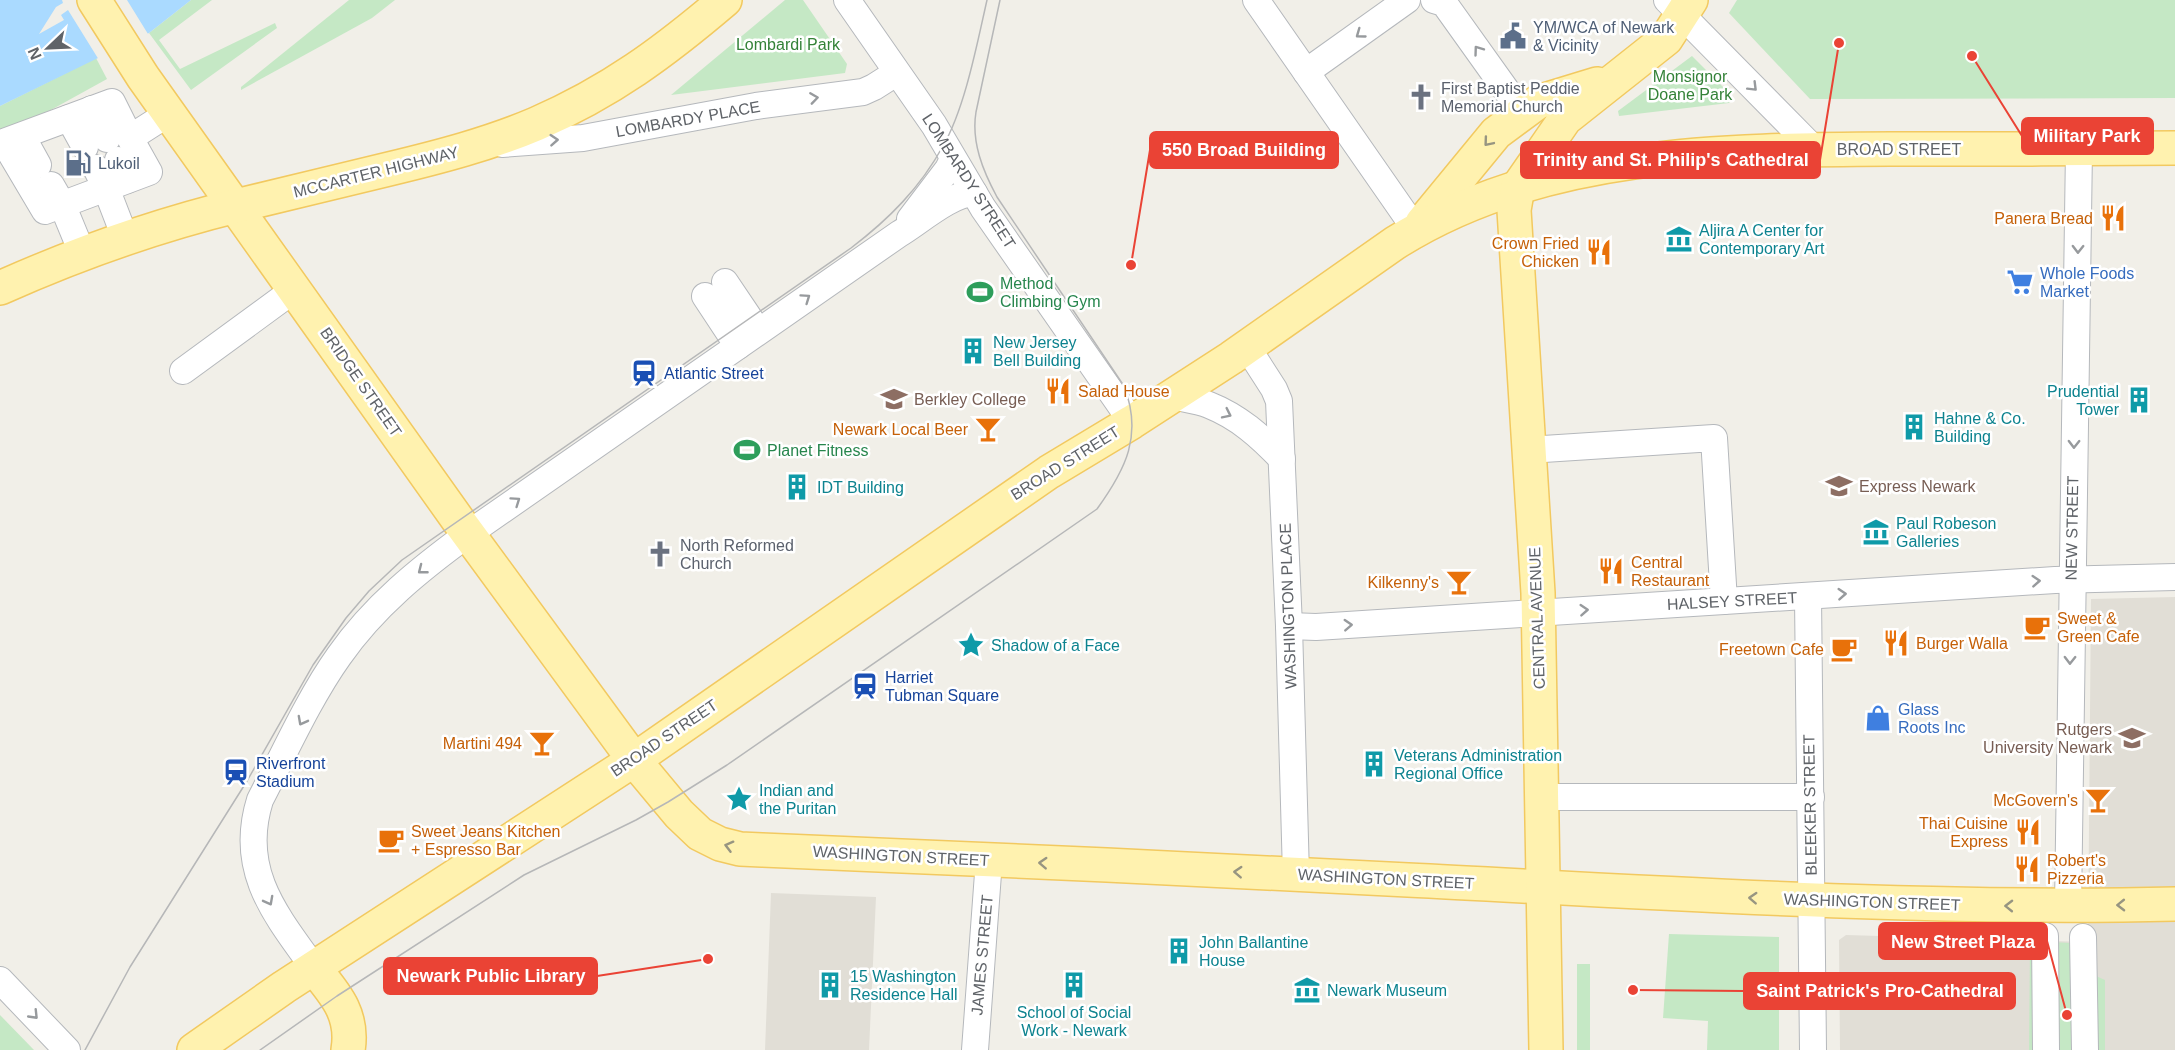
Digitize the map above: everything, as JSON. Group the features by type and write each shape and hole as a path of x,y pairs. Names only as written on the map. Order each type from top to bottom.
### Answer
{"main road":[{"name":"BRIDGE STREET","path":"94,0 124,49 468,534 633,760"},
{"name":"MCCARTER HIGHWAY","path":"0,288 126,240 236,206 475,146 544,120 588,99 635,72 683,36 725,0"},
{"path":"1518,187 1564,119 1666,39 1680,5"},
{"path":"1247,347 1416,230 1496,133 1538,102 1613,79"},
{"name":"BROAD STREET","path":"1416,230 1488,197 1518,187 1586,171 1661,159 1815,150 2175,147"},
{"name":"CENTRAL AVENUE","path":"1518,187 1514,210 1515,234 1538,613 1546,1050"},
{"name":"BROAD STREET","path":"194,1050 314,968 633,760 1049,472 1132,422 1247,347"},
{"name":"WASHINGTON STREET","path":"633,760 700,834 720,844 740,849 1296,874 1544,889 1811,901 2068,907 2175,904"},
{"path":"314,968 337,996 349,1022 351,1034 348,1050"}],"street":[{"name":"LOMBARDY STREET","path":"847,0 896,73 934,124 974,193 1132,422"},
{"path":"1256,0 1416,230"},
{"path":"1306,72 1407,0"},
{"path":"1434,0 1444,3 1514,101 1530,108"},
{"path":"1680,5 1815,150"},
{"name":"LOMBARDY PLACE","path":"475,146 583,138 756,106 863,92 896,73"},
{"path":"50,185 45,211 4,142 112,102 110,160 126,240"},
{"path":"50,185 110,160 169,112"},
{"path":"81,114 110,160"},
{"path":"22,136 50,185 83,255"},
{"name":"NEW STREET","path":"2068,907 2079,149"},
{"path":"899,234 944,175 953,159"},
{"path":"314,968 269,902 258,879 253,857 252,837 260,800 320,687 338,657 357,632 400,587 468,534 952,198 963,193 974,193"},
{"path":"183,371 295,289"},
{"path":"738,346 715,289 758,331"},
{"name":"WASHINGTON PLACE","path":"1247,347 1274,389 1279,401 1289,626 1296,874"},
{"path":"1172,396 1208,404 1236,418 1254,430 1282,459"},
{"path":"1528,450 1714,438 1724,601"},
{"name":"HALSEY STREET","path":"1289,626 1328,626 2071,579 2175,577"},
{"name":"BLEEKER STREET","path":"1808,597 1813,1050"},
{"path":"1542,797 1811,797"},
{"name":"JAMES STREET","path":"975,1050 989,860"},
{"path":"2045,936 2046,1050"},
{"path":"2078,1047 2084,983 2084,937"},
{"path":"0,980 67,1050"},
{"path":"2045,1001 2084,983"}],"shaded area":[{"name":"Rutgers University Newark","path":"2175,597 2175,1050 1840,1050 1839,940 1846,935 2088,942 2091,599"},
{"name":"15 Washington Residence Hall","path":"771,893 876,897 869,1050 765,1050"}],"green space":[{"path":"191,0 212,0 159,40 180,69 275,23 277,28 191,90 149,33"},
{"path":"349,0 395,0 372,18 241,90 241,87"},
{"name":"Lombardi Park","path":"785,0 803,0 847,64 845,73 671,95"},
{"path":"1737,0 2175,0 2175,98 1810,99 1729,13"},
{"name":"Monsignor Doane Park","path":"1692,56 1731,95 1732,100 1729,103 1619,116 1618,111"},
{"path":"96,58 107,79 0,138 0,106"},
{"path":"1669,934 1779,937 1779,1050 1707,1050 1708,1021 1663,1018"},
{"path":"2030,941 2089,944 2096,976 2105,980 2105,1050 2029,1050"},
{"path":"1577,964 1590,964 1590,1050 1577,1050"},
{"path":"0,1015 34,1050 0,1050"}],"water":[{"path":"0,0 191,0 149,33 0,106"}],"pier":[{"path":"62,0 127,0 148,34 128,47 99,60 68,10 61,15 64,20 39,34 56,7 63,3"}],"tram line":[{"path":"85,1050 130,967 247,781 313,665 346,618 369,591 402,560 851,248 891,214 924,176 951,131 969,75 987,0"},
{"path":"260,1050 337,996 524,875 636,820 727,765 1097,509 1116,480 1128,451 1132,420 1129,404 1124,386 997,197 979,156 975,134 976,112 1000,0"}],"place":[{"name":"YM/WCA of Newark & Vicinity","path":"1513,36"},
{"name":"Trinity and St. Philip's Cathedral","path":"1839,43"},
{"name":"Military Park","path":"1972,56"},
{"name":"First Baptist Peddie Memorial Church","path":"1421,97"},
{"name":"Lukoil","path":"78,163"},
{"name":"Panera Bread","path":"2113,218"},
{"name":"Aljira A Center for Contemporary Art","path":"1679,239"},
{"name":"Crown Fried Chicken","path":"1599,252"},
{"name":"550 Broad Building","path":"1131,265"},
{"name":"Whole Foods Market","path":"2020,282"},
{"name":"Method Climbing Gym","path":"980,292"},
{"name":"New Jersey Bell Building","path":"973,351"},
{"name":"Atlantic Street","path":"644,373"},
{"name":"Salad House","path":"1058,391"},
{"name":"Berkley College","path":"894,399"},
{"name":"Prudential Tower","path":"2139,400"},
{"name":"Hahne & Co. Building","path":"1914,427"},
{"name":"Newark Local Beer","path":"988,429"},
{"name":"Planet Fitness","path":"747,450"},
{"name":"Express Newark","path":"1839,486"},
{"name":"IDT Building","path":"797,487"},
{"name":"Paul Robeson Galleries","path":"1876,532"},
{"name":"North Reformed Church","path":"660,554"},
{"name":"Central Restaurant","path":"1611,571"},
{"name":"Kilkenny's","path":"1459,582"},
{"name":"Sweet & Green Cafe","path":"2037,627"},
{"name":"Burger Walla","path":"1896,643"},
{"name":"Shadow of a Face","path":"971,645"},
{"name":"Freetown Cafe","path":"1844,649"},
{"name":"Harriet Tubman Square","path":"865,686"},
{"name":"Glass Roots Inc","path":"1878,718"},
{"name":"Rutgers University Newark","path":"2132,738"},
{"name":"Martini 494","path":"542,743"},
{"name":"Veterans Administration Regional Office","path":"1374,764"},
{"name":"Riverfront Stadium","path":"236,772"},
{"name":"Indian and the Puritan","path":"739,799"},
{"name":"McGovern's","path":"2098,800"},
{"name":"Thai Cuisine Express","path":"2028,832"},
{"name":"Sweet Jeans Kitchen + Espresso Bar","path":"391,840"},
{"name":"Robert's Pizzeria","path":"2027,869"},
{"name":"John Ballantine House","path":"1179,951"},
{"name":"Newark Public Library","path":"708,959"},
{"name":"15 Washington Residence Hall","path":"830,985"},
{"name":"School of Social Work - Newark","path":"1074,985"},
{"name":"Newark Museum","path":"1307,990"},
{"name":"Saint Patrick's Pro-Cathedral","path":"1633,990"},
{"name":"New Street Plaza","path":"2067,1015"}]}
